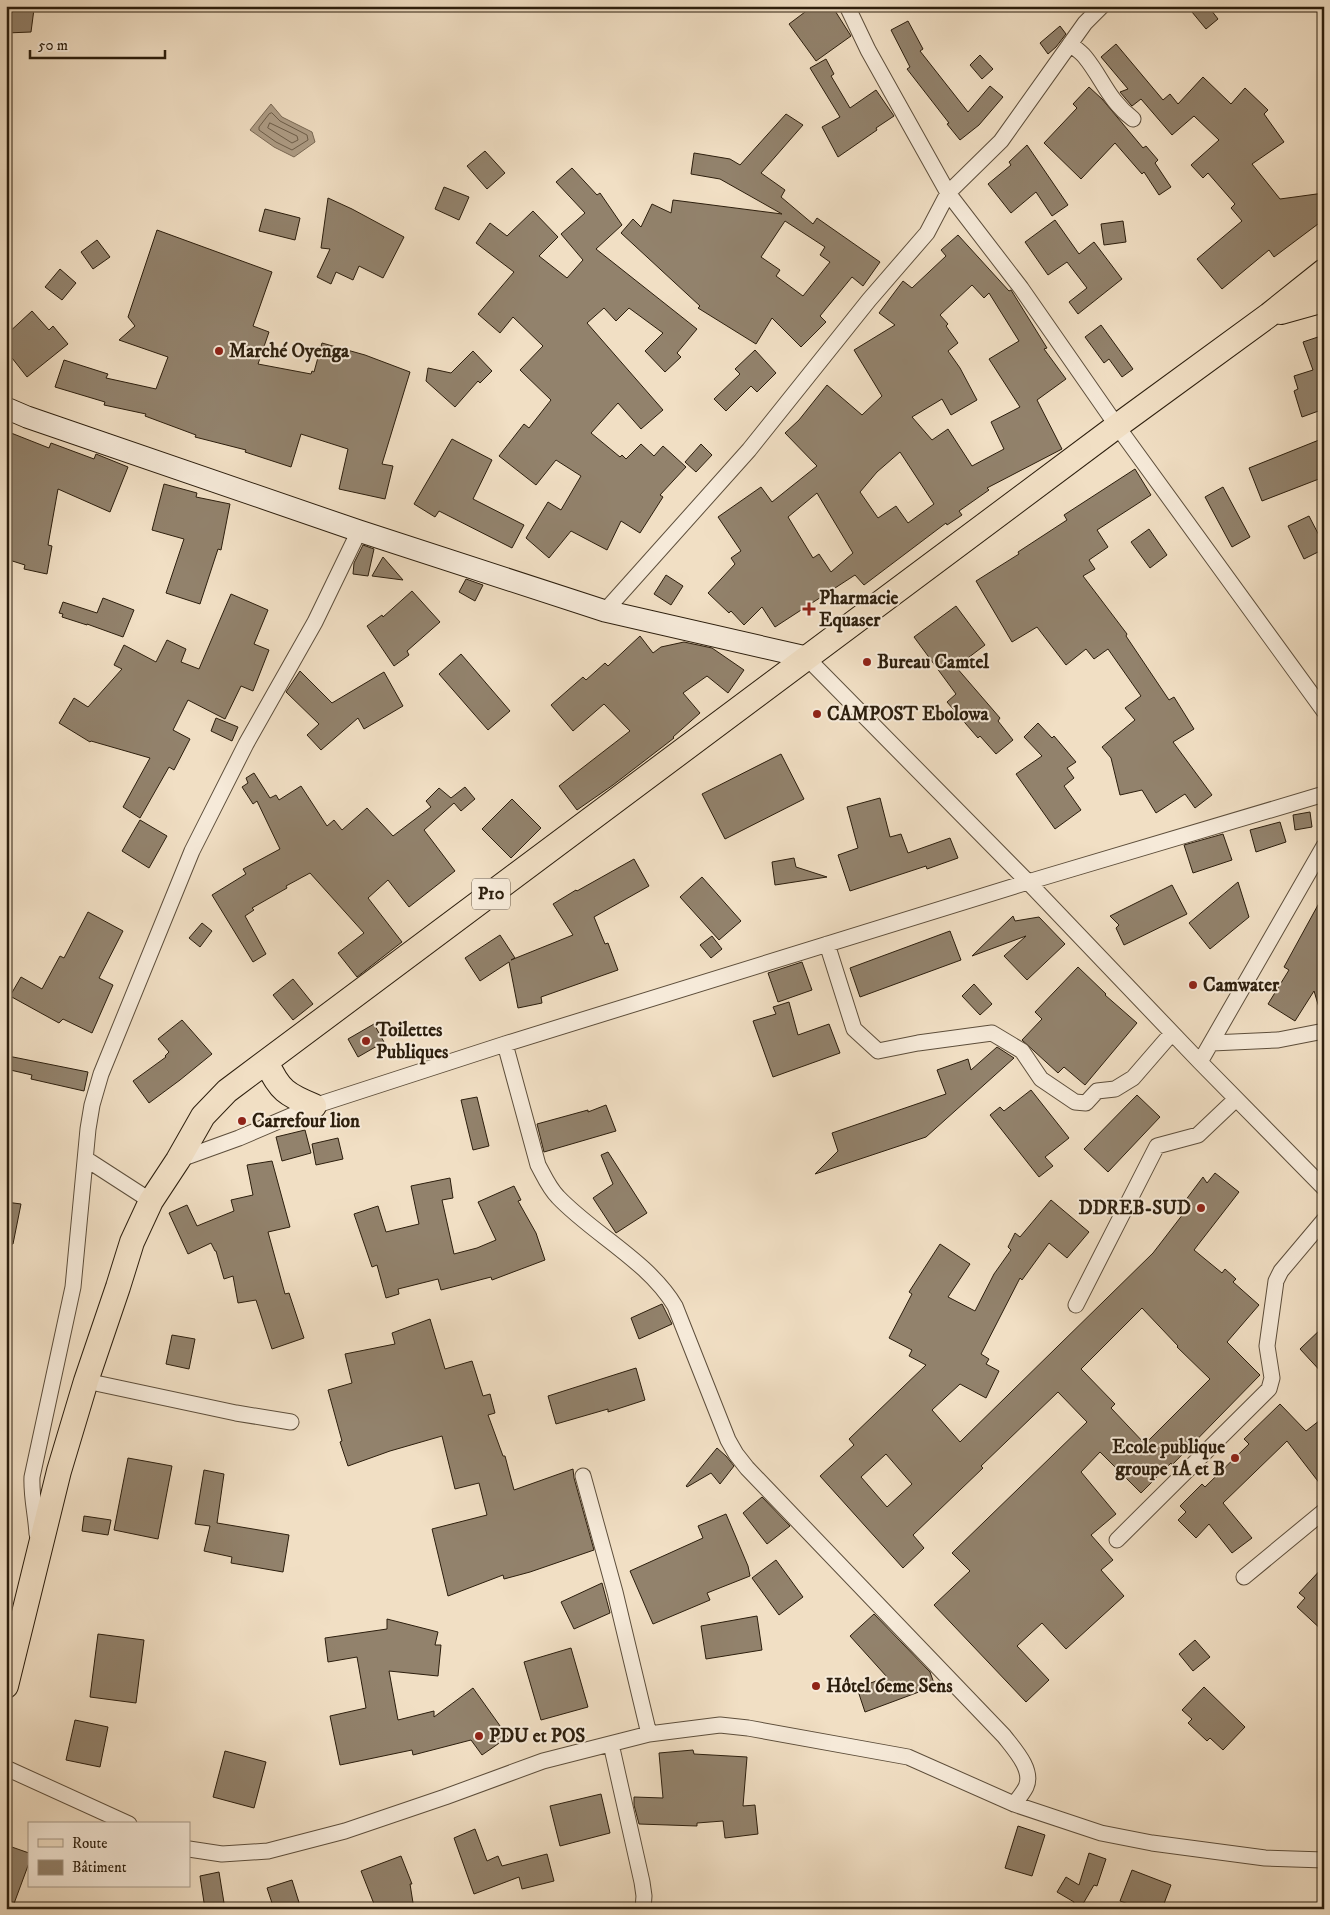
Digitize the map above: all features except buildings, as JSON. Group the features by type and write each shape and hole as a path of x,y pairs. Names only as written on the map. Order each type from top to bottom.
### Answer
{"main road":[{"name":"P10","path":"6,1686 59,1471 86,1381 132,1242 151,1201 178,1160 203,1116 227,1091 267,1063 806,657 1270,315 1324,272"},
{"name":"P10","path":"1270,315 1324,300"},
{"path":"6,408 27,417 359,530 605,611 806,657"},
{"path":"267,1063 275,1081 292,1097 314,1106"}],"street":[{"path":"847,6 868,50 948,193 1021,288 1117,426 1324,711"},
{"path":"605,611 755,442 869,300 927,233 948,193 1001,141 1085,23 1102,6"},
{"path":"1070,44 1085,57 1121,110 1133,119"},
{"path":"39,1553 36,1510 31,1494 32,1477 73,1287 88,1129 92,1105 101,1074 192,851 246,744 315,622 359,530"},
{"path":"806,657 1028,882 1200,1062 1324,1188"},
{"path":"178,1160 239,1138 314,1106 505,1044 1028,882 1324,794"},
{"path":"1200,1062 1324,846"},
{"path":"827,944 854,1029 878,1051 918,1043 992,1033 1022,1051 1041,1079 1075,1102 1086,1103 1098,1091 1115,1089 1133,1078 1172,1033"},
{"path":"1212,1043 1278,1040 1324,1031"},
{"path":"505,1044 538,1165 547,1182 558,1197 667,1292 675,1306 728,1440 747,1468 998,1729 1017,1753 1026,1770 1027,1786 1014,1804"},
{"path":"1076,1305 1157,1146 1198,1134 1236,1099"},
{"path":"86,1159 151,1201"},
{"path":"1117,1540 1269,1389 1272,1378 1267,1346 1276,1281 1280,1271 1324,1220"},
{"path":"86,1381 236,1414 291,1422"},
{"path":"583,1476 615,1592 649,1734"},
{"path":"1244,1577 1324,1511"},
{"path":"190,1849 222,1854 268,1851 354,1828 444,1798 543,1761 649,1734 720,1725 748,1728 908,1758 1014,1804 1101,1833 1152,1843 1265,1858 1324,1860"},
{"path":"611,1744 642,1882 644,1896 642,1909"},
{"path":"6,1768 124,1822"}],"water":[{"path":"271,104 282,117 312,132 315,142 294,157 274,147 250,130"}],"place":[{"name":"Marché Oyenga","path":"219,351"},
{"name":"Pharmacie Equaser","path":"809,609"},
{"name":"Bureau Camtel","path":"867,662"},
{"name":"CAMPOST Ebolowa","path":"817,714"},
{"name":"Camwater","path":"1193,985"},
{"name":"Toilettes Publiques","path":"366,1041"},
{"name":"Carrefour lion","path":"242,1121"},
{"name":"DDREB-SUD","path":"1201,1208"},
{"name":"Ecole publique groupe 1A et B","path":"1235,1458"},
{"name":"Hôtel 6eme Sens","path":"816,1686"},
{"name":"PDU et POS","path":"479,1736"}]}
